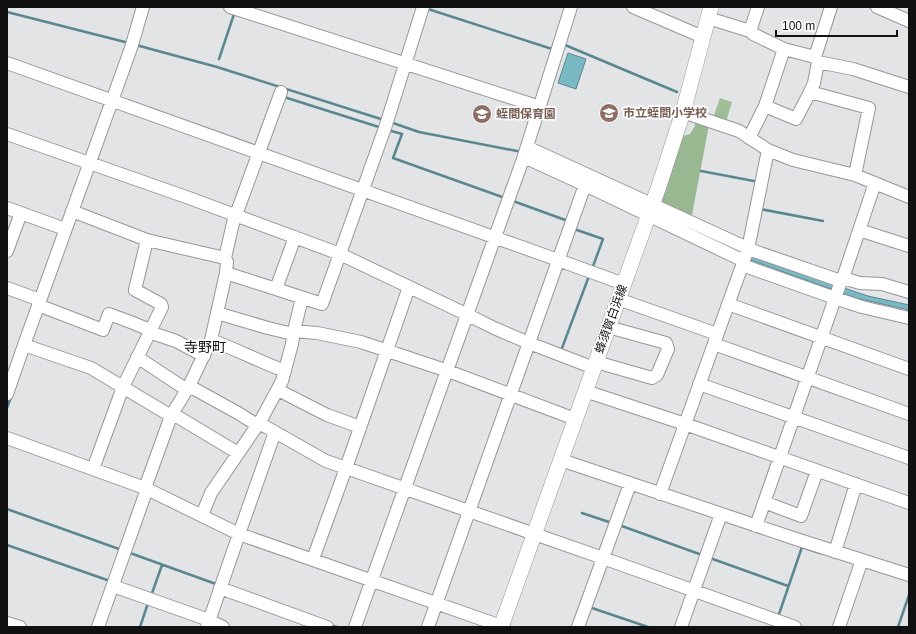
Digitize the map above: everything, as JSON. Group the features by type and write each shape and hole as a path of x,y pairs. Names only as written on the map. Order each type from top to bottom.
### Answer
{"main road":[{"name":"蜂須賀白浜線","path":"502,627 650,210 683,112 702,37 710,12"}],"street":[{"path":"7,394 144,7"},
{"path":"226,273 322,304 388,120 423,7"},
{"path":"355,627 526,152 571,7"},
{"path":"633,7 702,37"},
{"path":"750,31 758,7"},
{"path":"765,106 796,119 814,83 816,59 831,7"},
{"path":"877,7 909,21"},
{"path":"238,8 540,107"},
{"path":"710,12 784,49 909,87"},
{"path":"750,138 765,106 784,49"},
{"path":"7,63 624,284"},
{"path":"98,627 172,415 188,388 211,340 226,273 227,262 225,258 233,223 260,153 281,92"},
{"path":"810,92 869,108 855,175"},
{"path":"683,112 739,131 768,150 793,160 855,175 909,197"},
{"path":"7,134 89,162 340,254 494,328 529,343 595,365 652,378 657,375 668,349 666,343 608,327"},
{"path":"660,494 745,257 768,150"},
{"path":"526,152 585,185 650,210"},
{"path":"526,152 650,210 745,257 839,287 862,307 909,318"},
{"path":"756,526 875,183"},
{"path":"428,627 585,185"},
{"path":"7,208 65,229"},
{"path":"72,211 147,240 225,258"},
{"path":"7,251 21,213"},
{"path":"859,230 909,246"},
{"path":"276,289 295,237"},
{"path":"93,470 123,387 162,307 161,304 135,290 147,240"},
{"path":"745,257 839,287 860,283 882,284 909,292"},
{"path":"312,560 388,350 409,287"},
{"path":"7,288 103,330 109,314 176,341 204,356"},
{"path":"202,515 211,493 262,420 278,390 285,372 302,298"},
{"path":"618,299 808,377 909,414"},
{"path":"728,304 909,369"},
{"path":"217,313 268,328 294,333 317,333 361,342 448,371 575,419"},
{"path":"211,340 285,372"},
{"path":"24,345 90,368 238,453"},
{"path":"137,357 188,388 238,412 326,461 795,627"},
{"path":"699,384 909,458"},
{"path":"278,390 327,415 360,427"},
{"path":"585,391 685,424 909,503"},
{"path":"208,624 275,432"},
{"path":"7,438 146,488 239,534 502,627"},
{"path":"560,460 756,526 909,575"},
{"path":"764,502 801,516 817,471"},
{"path":"578,627 630,484"},
{"path":"835,552 856,484"},
{"path":"681,627 721,514"},
{"path":"839,627 862,560"},
{"path":"112,586 208,624 223,627"},
{"path":"220,588 327,627"},
{"path":"7,622 20,627"}],"green space":[{"path":"720,98 732,102 726,122 713,118"},
{"path":"695,120 709,125 691,220 658,205 680,137 690,134 695,126"}],"water":[{"path":"568,53 586,59 576,89 558,83"},
{"path":"657,212 835,285 868,296 909,305 909,310 856,298 742,257"}],"waterway":[{"path":"428,9 552,49"},
{"path":"7,12 129,43"},
{"path":"219,59 234,14"},
{"path":"136,45 217,67 384,120"},
{"path":"565,45 677,92"},
{"path":"284,97 382,128"},
{"path":"390,122 419,132 522,152"},
{"path":"388,130 402,134 393,158 505,198"},
{"path":"701,171 759,182"},
{"path":"513,201 568,221"},
{"path":"760,208 823,221"},
{"path":"574,229 603,239 592,269"},
{"path":"562,348 589,276"},
{"path":"7,408 11,397"},
{"path":"7,509 119,549"},
{"path":"582,513 612,523"},
{"path":"619,527 619,525 702,555"},
{"path":"7,545 110,581"},
{"path":"778,617 802,547 820,553"},
{"path":"130,553 216,584"},
{"path":"710,558 788,586"},
{"path":"151,596 162,565"},
{"path":"898,627 909,595"},
{"path":"140,627 148,603"},
{"path":"592,608 648,627"},
{"path":"330,625 337,627"}],"place":[{"name":"市立蛭間小学校","path":"609,113"},
{"name":"蛭間保育園","path":"482,114"}],"district":[{"name":"寺野町","path":"205,347"}]}
